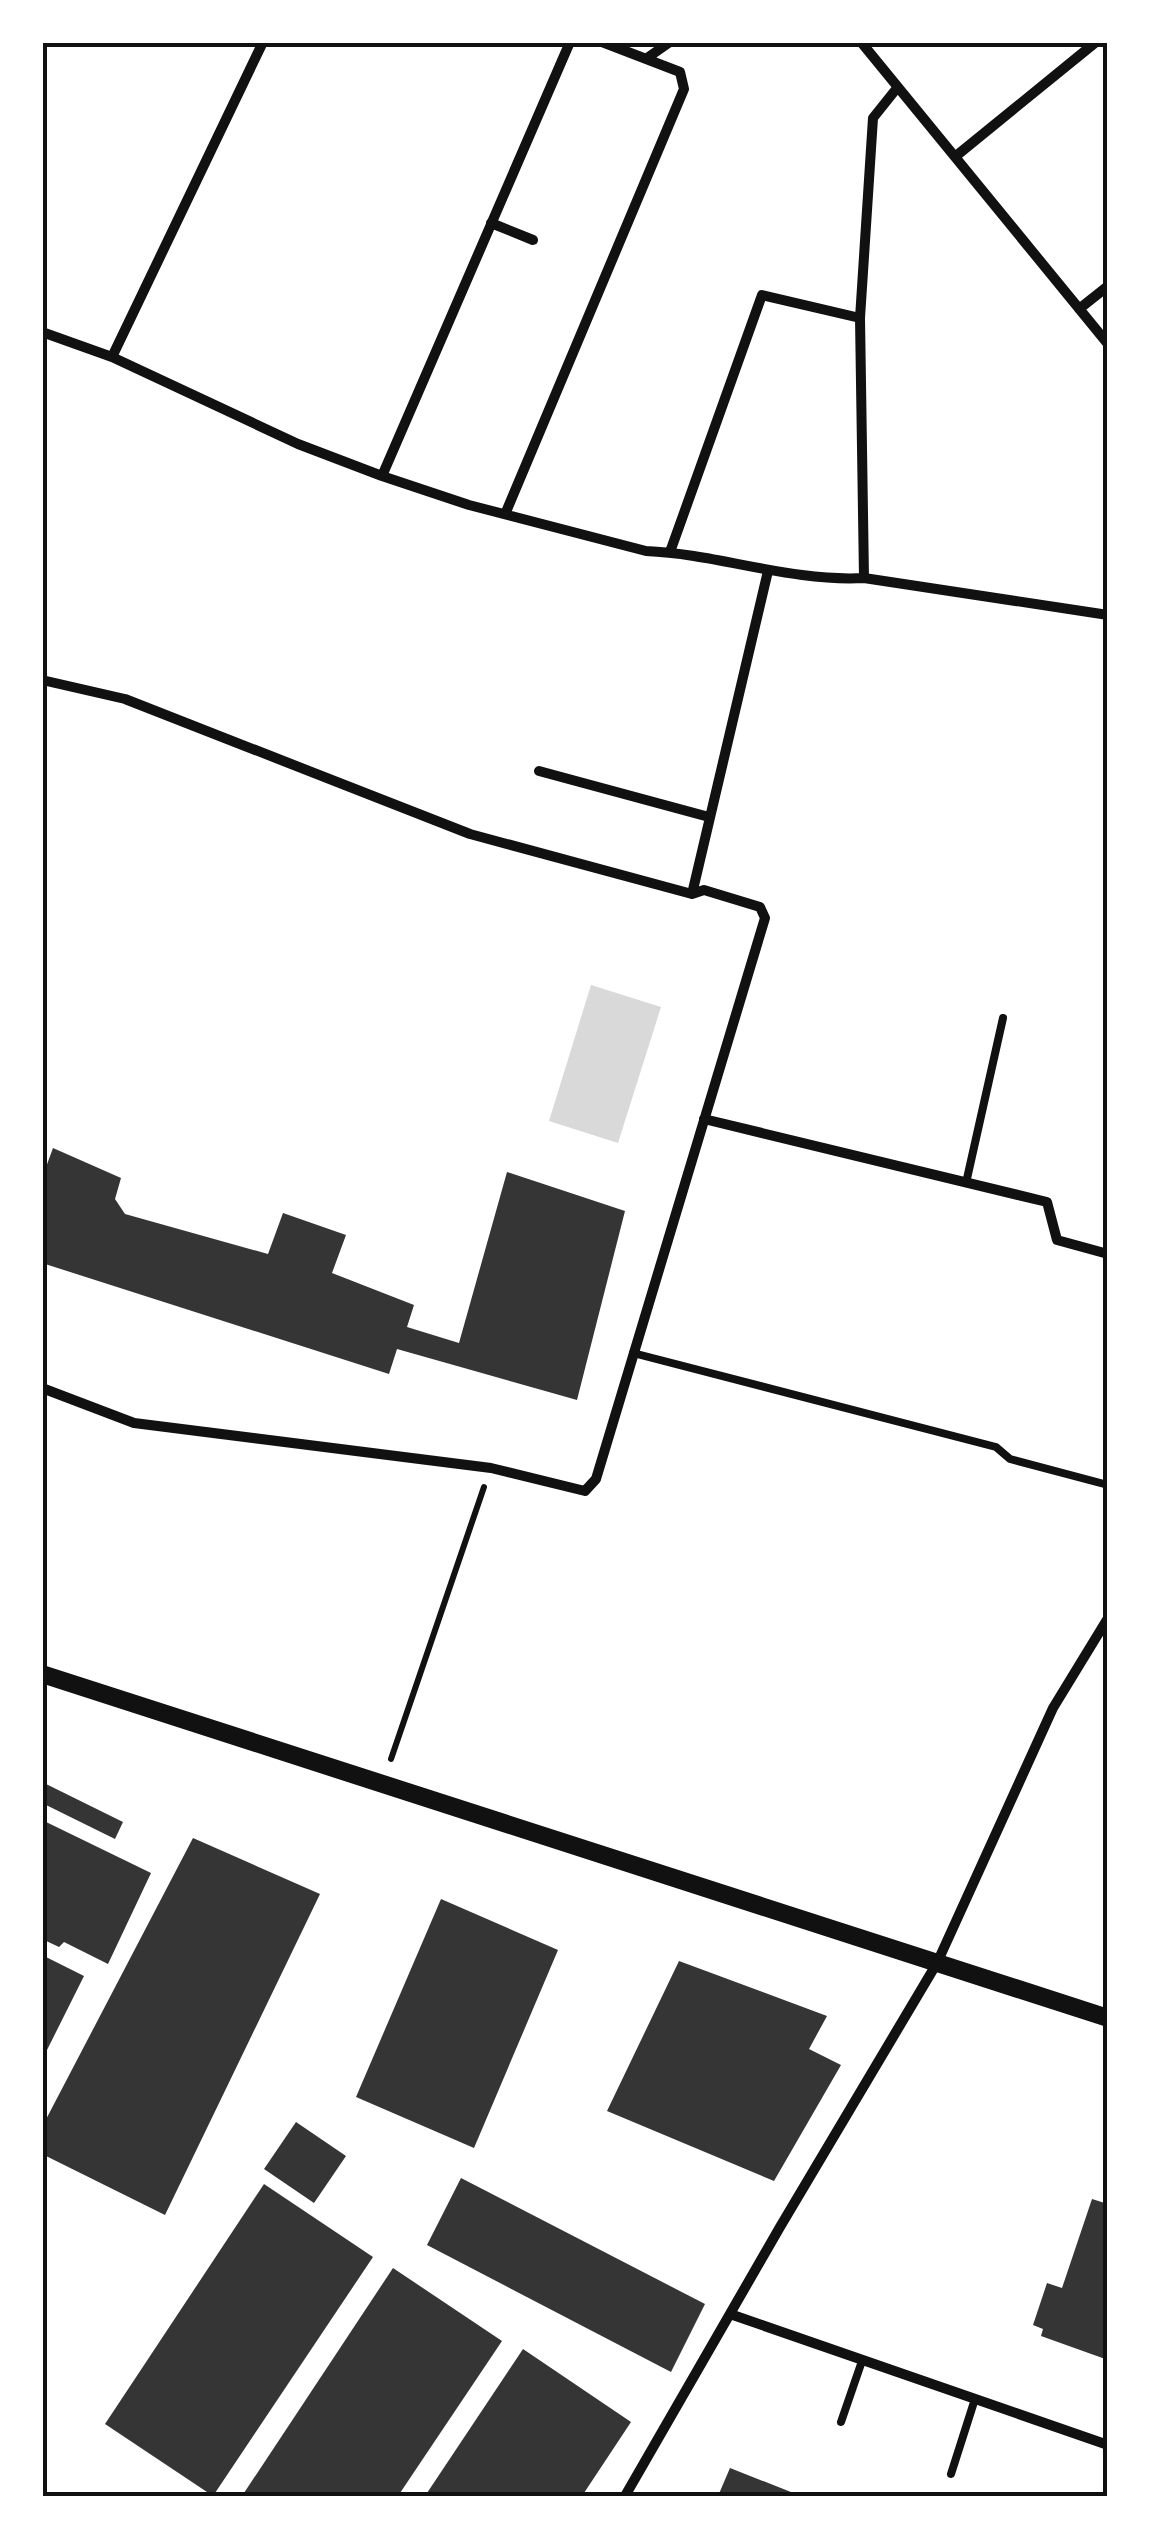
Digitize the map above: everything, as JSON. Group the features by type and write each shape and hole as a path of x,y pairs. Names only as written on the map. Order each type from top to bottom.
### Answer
{"street":[{"path":"112,357 264,42"},
{"path":"382,476 570,42"},
{"path":"506,512 684,90 680,72 602,42"},
{"path":"647,58 670,42"},
{"path":"861,42 1108,344"},
{"path":"956,156 1096,42"},
{"path":"864,578 860,318 873,118 897,88"},
{"path":"491,224 533,240"},
{"path":"1080,309 1108,286"},
{"path":"670,552 762,295 860,318"},
{"path":"42,332 112,357 298,444 469,505 646,551 768,570 864,578 1108,615"},
{"path":"692,894 768,570"},
{"path":"42,680 125,699 470,834 692,894 704,890 760,907 765,918 596,1479 585,1491 491,1468 134,1422 42,1388"},
{"path":"538,771 709,817"},
{"path":"704,1119 1047,1202 1057,1240 1108,1254"},
{"path":"626,2496 937,1963 1053,1708 1108,1618"},
{"path":"42,1674 1108,2018"},
{"path":"730,2314 1108,2446"}],"lane":[{"path":"966,1183 1003,1018"},
{"path":"634,1352 996,1447 1010,1459 1108,1485"},
{"path":"841,2422 862,2361"},
{"path":"951,2474 974,2402"}],"path":[{"path":"382,1784 491,1468"}],"shaded area":[{"path":"591,985 661,1007 618,1143 549,1121"}],"building":[{"path":"53,1148 121,1178 115,1199 125,1214 268,1254 283,1213 346,1235 332,1273 414,1305 407,1327 459,1343 507,1172 625,1211 577,1400 397,1349 389,1374 42,1263 42,1178"},
{"path":"42,1782 123,1822 115,1839 42,1803"},
{"path":"42,1820 151,1873 108,1964 64,1942 59,1947 42,1939"},
{"path":"193,1838 320,1894 165,2215 42,2154 42,2127"},
{"path":"441,1899 558,1950 474,2148 356,2097"},
{"path":"42,1955 84,1976 42,2060"},
{"path":"679,1961 827,2016 809,2049 841,2065 774,2181 607,2111"},
{"path":"296,2122 346,2156 314,2203 264,2169"},
{"path":"461,2178 705,2304 671,2372 427,2245"},
{"path":"264,2184 373,2257 213,2496 105,2424"},
{"path":"1092,2199 1108,2204 1108,2360 1041,2336 1043,2329 1033,2325 1047,2283 1062,2288"},
{"path":"393,2268 502,2341 398,2496 242,2496"},
{"path":"523,2349 631,2422 582,2496 425,2496"},
{"path":"730,2468 801,2496 718,2496"}]}
